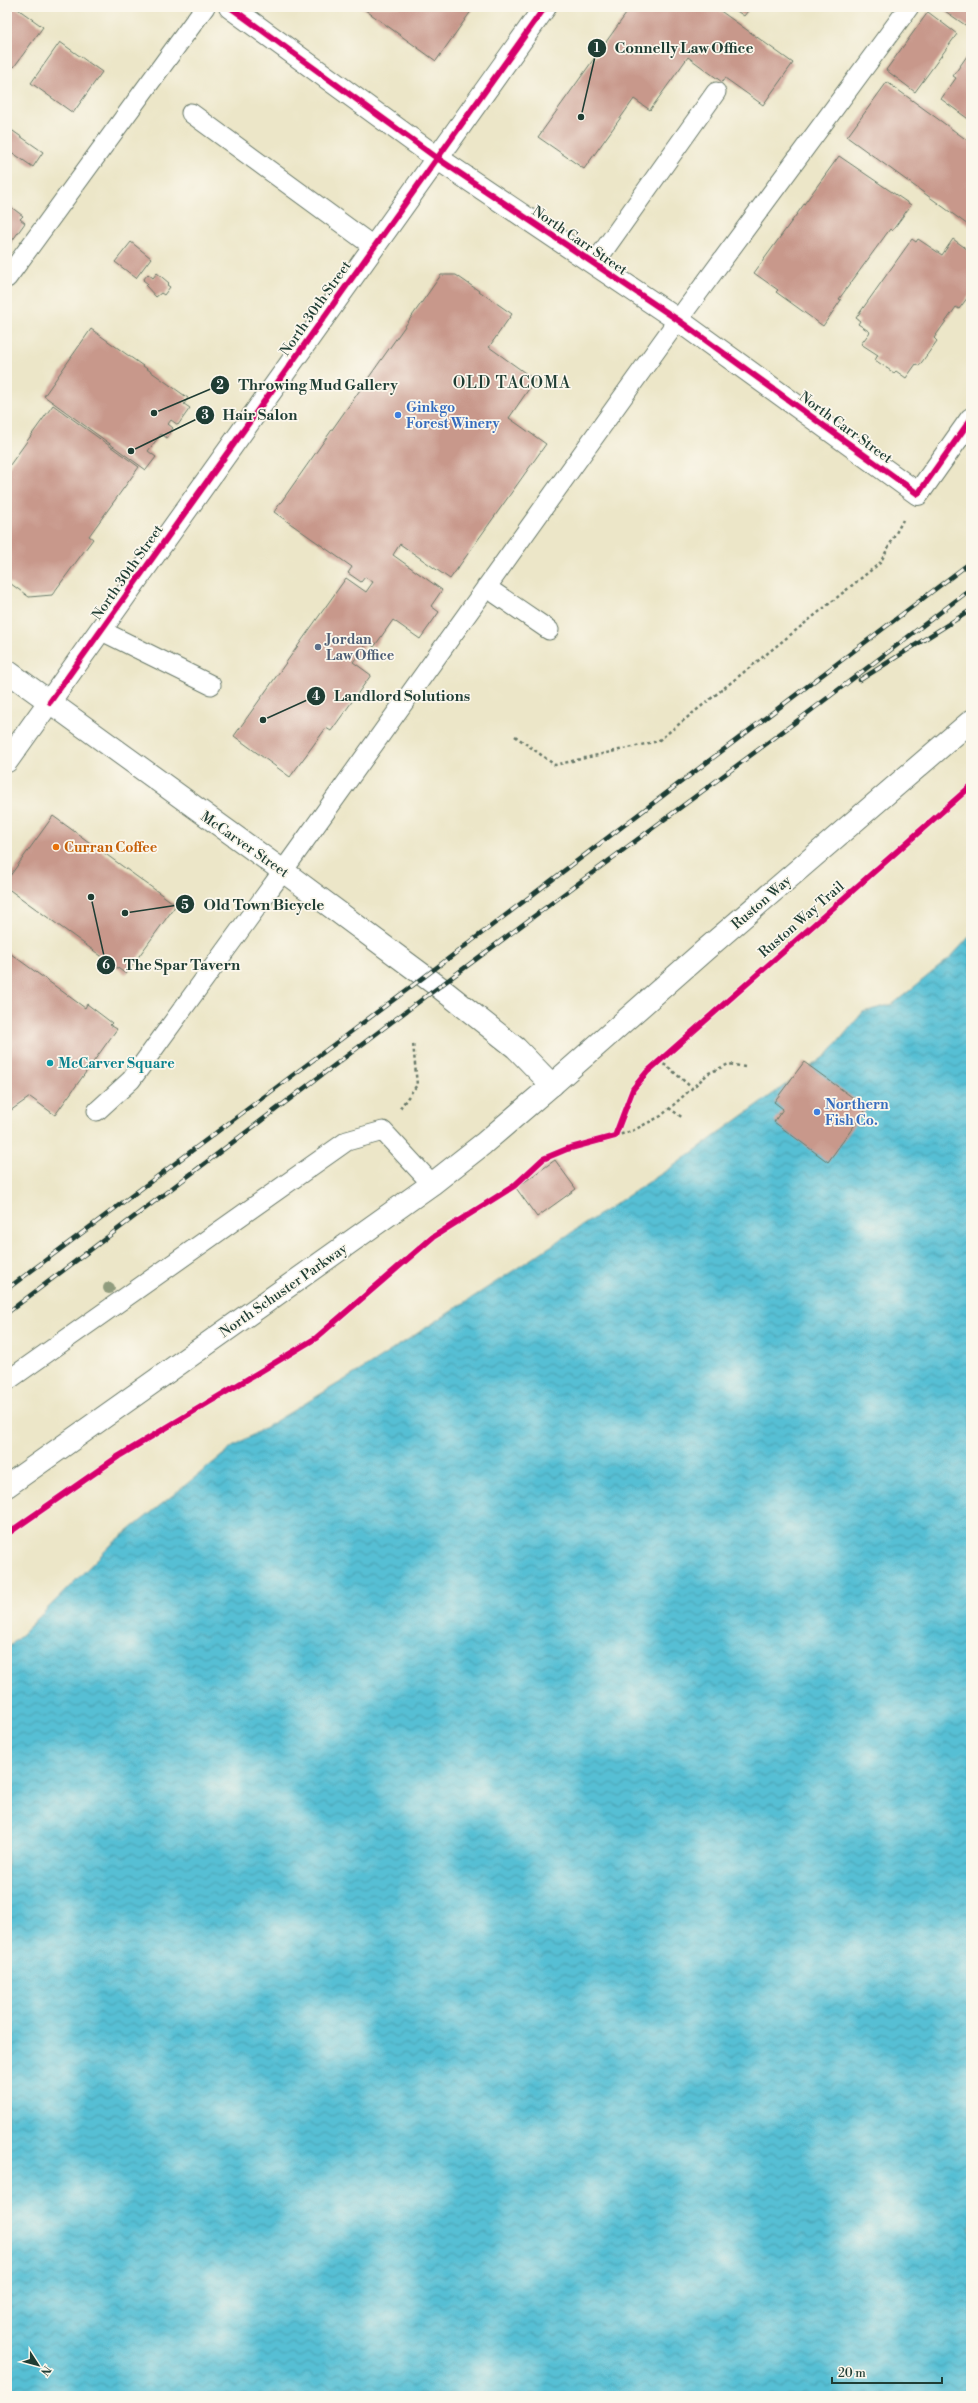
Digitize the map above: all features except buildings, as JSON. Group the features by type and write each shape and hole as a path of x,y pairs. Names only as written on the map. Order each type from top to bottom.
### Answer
{"main road":[{"name":"North Carr Street","path":"230,7 437,158 678,320 918,494"},
{"name":"North 30th Street","path":"7,761 545,7"},
{"path":"918,494 971,419"},
{"name":"McCarver Street","path":"7,671 284,871 516,1048 552,1085"},
{"name":"Ruston Way","path":"552,1085 705,950 971,721"},
{"name":"North Schuster Parkway","path":"7,1486 432,1184 484,1144 552,1085"}],"lane":[{"path":"7,278 205,7"},
{"path":"97,1111 131,1080 284,871 678,320 909,7"},
{"path":"594,264 716,92"},
{"path":"191,113 374,247"},
{"path":"486,587 549,630"},
{"path":"100,630 211,685"},
{"path":"7,1381 347,1141 383,1131 432,1184"}],"path":[{"path":"515,736 555,765 658,741 880,564 918,494"},
{"path":"383,1131 417,1085 413,1043"},
{"path":"656,1064 664,1056"},
{"path":"656,1064 667,1066 692,1088"},
{"path":"608,1138 632,1131 661,1116 709,1072 730,1064 745,1067"},
{"path":"669,1108 683,1118"},
{"path":"615,1136 617,1127"}],"water":[{"path":"971,935 971,2396 7,2396 7,1649 111,1545 234,1446 366,1367 675,1165 828,1054 863,1012 893,1004 950,958"}],"railway":[{"path":"7,1289 424,977 971,562"},
{"path":"7,1313 393,1021 809,712 971,589"},
{"path":"860,680 971,610"}],"cycle path":[{"path":"230,7 437,158 678,320 918,494 971,419"},
{"path":"50,702 545,7"},
{"name":"Ruston Way Trail","path":"7,1534 119,1456 316,1338 433,1237 514,1186 543,1159 567,1149 615,1136 633,1089 647,1072 971,786"}],"place":[{"name":"Connelly Law Office","path":"581,117"},
{"name":"Throwing Mud Gallery","path":"154,413"},
{"name":"Ginkgo Forest Winery","path":"398,415"},
{"name":"Hair Salon","path":"131,451"},
{"name":"Jordan Law Office","path":"318,647"},
{"name":"Landlord Solutions","path":"263,720"},
{"name":"Curran Coffee","path":"56,847"},
{"name":"The Spar Tavern","path":"91,897"},
{"name":"Old Town Bicycle","path":"125,913"},
{"name":"McCarver Square","path":"50,1063"},
{"name":"Northern Fish Co.","path":"817,1112"}],"district":[{"name":"OLD TACOMA","path":"512,382"}]}
